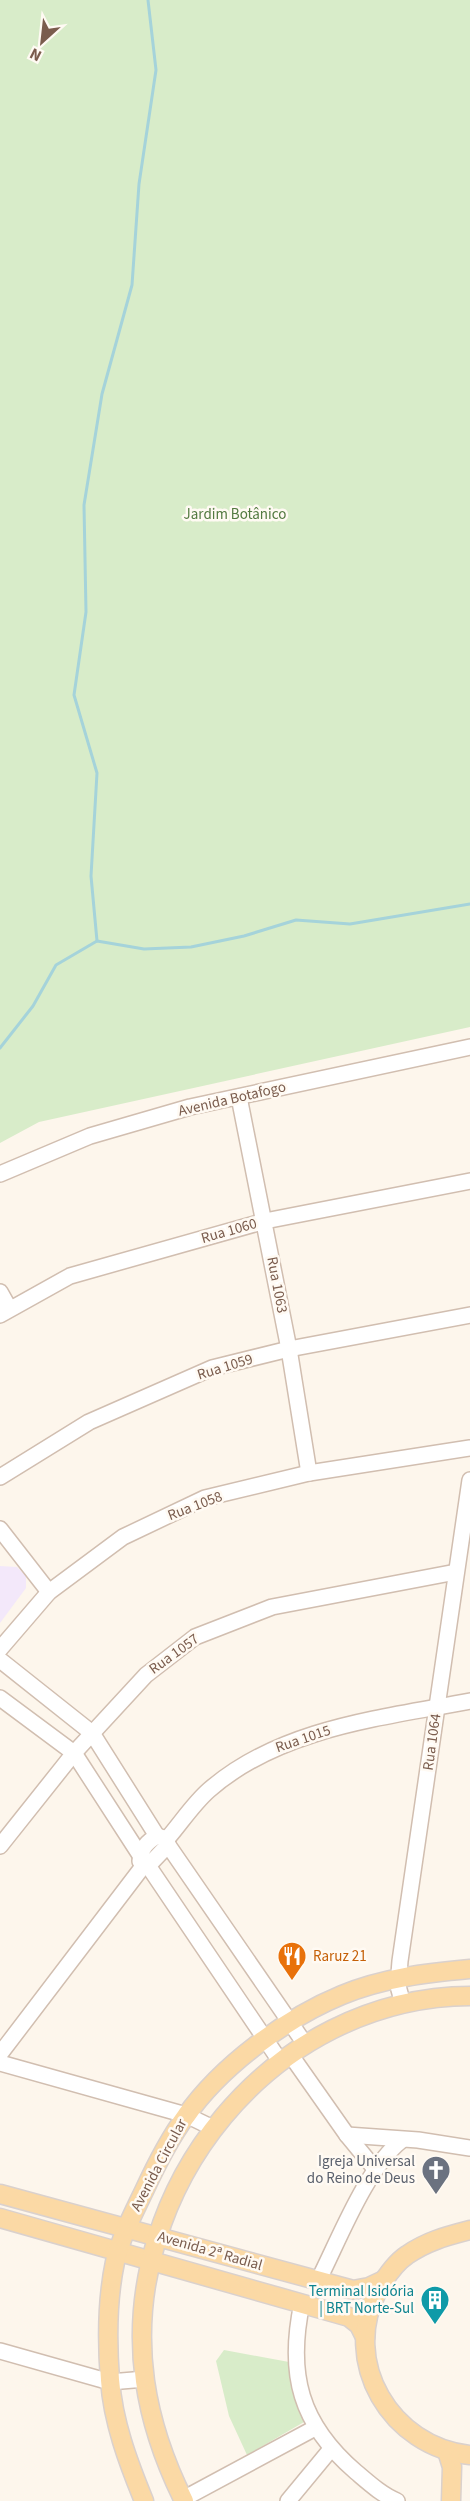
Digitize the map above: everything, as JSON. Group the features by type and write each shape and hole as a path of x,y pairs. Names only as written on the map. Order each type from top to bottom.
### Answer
{"main road":[{"name":"Avenida Circular","path":"144,2501 121,2444 110,2382 108,2335 110,2298 119,2251 127,2228 152,2174 186,2115 235,2063 265,2039 291,2021 343,1994 398,1977 470,1969"},
{"name":"Avenida Circular","path":"183,2500 158,2438 145,2379 143,2341 144,2311 152,2260 177,2189 213,2128 247,2089 292,2053 354,2020 403,2004 435,1998 470,1996"},
{"name":"Avenida 2ª Radial","path":"0,2194 353,2290 369,2287 384,2280"},
{"name":"Avenida 2ª Radial","path":"0,2218 349,2317 359,2325 365,2337"},
{"path":"470,2230 432,2239 405,2256 384,2280 370,2306 365,2337 369,2374 386,2408 413,2435 447,2451 470,2455"},
{"path":"447,2451 452,2467 451,2501"}],"street":[{"name":"Avenida Botafogo","path":"0,1174 90,1136 190,1107 470,1047"},
{"name":"Rua 1063","path":"238,1097 265,1221 309,1473"},
{"name":"Rua 1060","path":"5,1311 70,1276 265,1221 470,1181"},
{"path":"0,1292 5,1311"},
{"name":"Rua 1059","path":"0,1477 99,1418 212,1368 289,1349 470,1316"},
{"name":"Rua 1058","path":"0,1649 49,1592 123,1537 205,1498 309,1473 470,1448"},
{"name":"Rua 1064","path":"403,2004 398,1977 470,1480"},
{"path":"0,1529 49,1592"},
{"name":"Rua 1057","path":"0,1846 74,1753 146,1675 195,1637 272,1607 456,1572"},
{"path":"0,1660 92,1733 256,1974 291,2021 292,2053"},
{"path":"0,1698 74,1753 144,1862 265,2039 292,2053 347,2136 375,2169"},
{"name":"Rua 1015","path":"144,1862 147,1842 164,1840 207,1791 270,1750 338,1727 470,1701"},
{"path":"0,2054 144,1862"},
{"path":"0,2063 186,2115 213,2128"},
{"path":"347,2136 418,2140 470,2148"},
{"path":"318,2281 375,2169 388,2151 402,2140"},
{"path":"302,2303 295,2343 295,2363 306,2408 315,2428 331,2449 390,2500"},
{"path":"0,2351 110,2382 145,2379"},
{"path":"183,2500 315,2428"},
{"path":"288,2501 331,2449"}],"shaded area":[{"path":"0,1566 17,1567 26,1576 26,1588 0,1623"}],"green space":[{"name":"Jardim Botânico","path":"0,0 470,0 470,1027 39,1122 0,1143"},
{"path":"224,2350 289,2362 304,2422 247,2455 229,2416 216,2361"}],"waterway":[{"path":"97,941 91,876 97,773 74,695 86,612 84,505 102,394 132,285 139,184 156,70 148,0"},
{"path":"0,1048 33,1006 56,965 97,941 144,949 191,947 244,936 296,920 350,924 470,904"}],"place":[{"name":"Raruz 21","path":"292,1982"},
{"name":"Igreja Universal do Reino de Deus","path":"436,2196"},
{"name":"Terminal Isidória | BRT Norte-Sul","path":"435,2326"}]}
